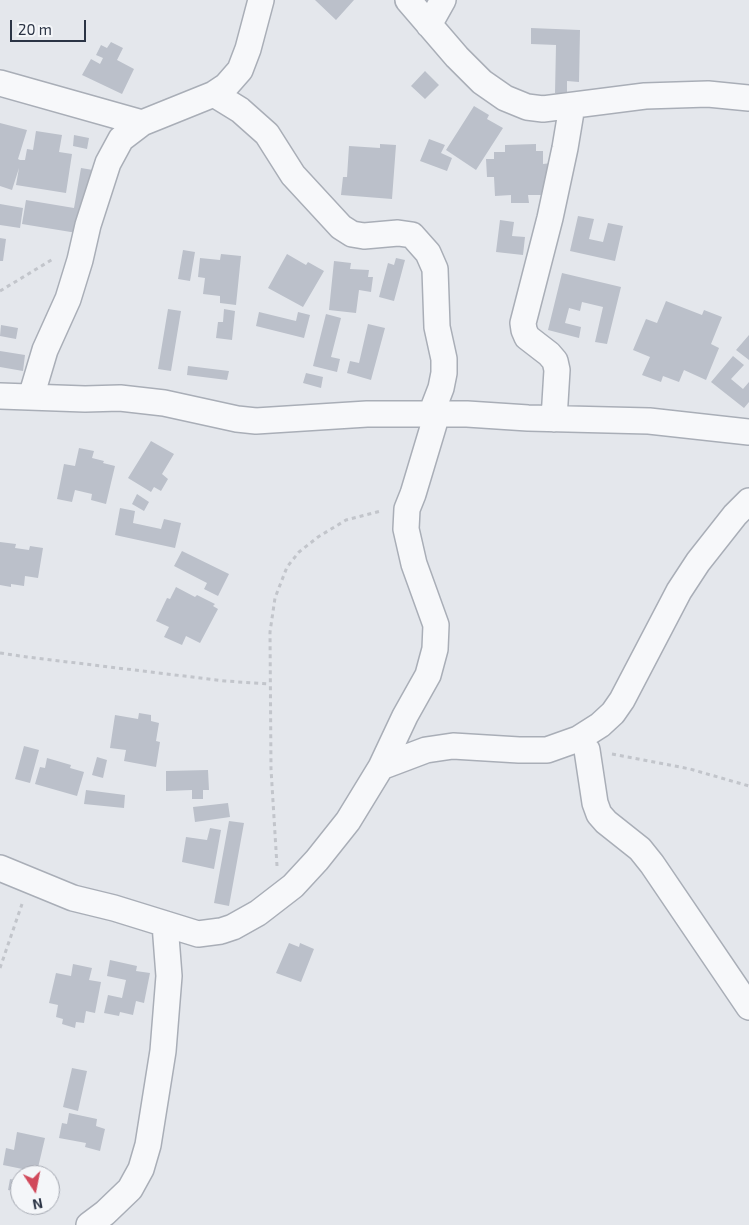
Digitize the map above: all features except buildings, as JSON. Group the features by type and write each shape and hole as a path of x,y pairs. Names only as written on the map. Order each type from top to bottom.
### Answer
{"street":[{"path":"31,397 45,350 68,299 108,163 121,139 142,123 214,94 226,86 240,70 248,49 261,0"},
{"path":"408,0 457,57 482,82 505,98 527,107 543,109 645,96 708,94 749,98"},
{"path":"429,25 443,0"},
{"path":"0,83 142,123"},
{"path":"0,868 30,882 73,898 114,908 198,934 221,931 233,927 258,913 293,886 317,860 348,821 381,767 404,716 428,675 435,649 436,624 414,564 406,528 407,509 413,494 444,374 444,359 437,328 435,269 428,253 412,235 398,233 364,236 352,234 341,227 293,175 266,134 240,110 214,94"},
{"path":"554,419 557,370 555,361 550,354 527,337 523,323 558,183 572,106"},
{"path":"0,396 120,398 164,403 237,419 256,421 367,414 483,414 554,419 650,421 749,432"},
{"path":"381,767 426,750 452,746 547,750 578,739 600,725 613,713 622,700 679,591 698,562 735,515 749,501"},
{"path":"587,750 595,803 599,814 606,822 640,849 652,864 749,1007"},
{"path":"89,1225 105,1213 130,1188 141,1169 148,1145 163,1051 168,985 166,924"}],"path":[{"path":"0,291 84,241"},
{"path":"279,896 271,769 270,632 275,598 287,567 299,552 318,537 346,520 375,513 407,509"},
{"path":"0,653 28,658 225,681 270,684"},
{"path":"587,750 690,769 749,786"},
{"path":"0,968 30,882"}]}
